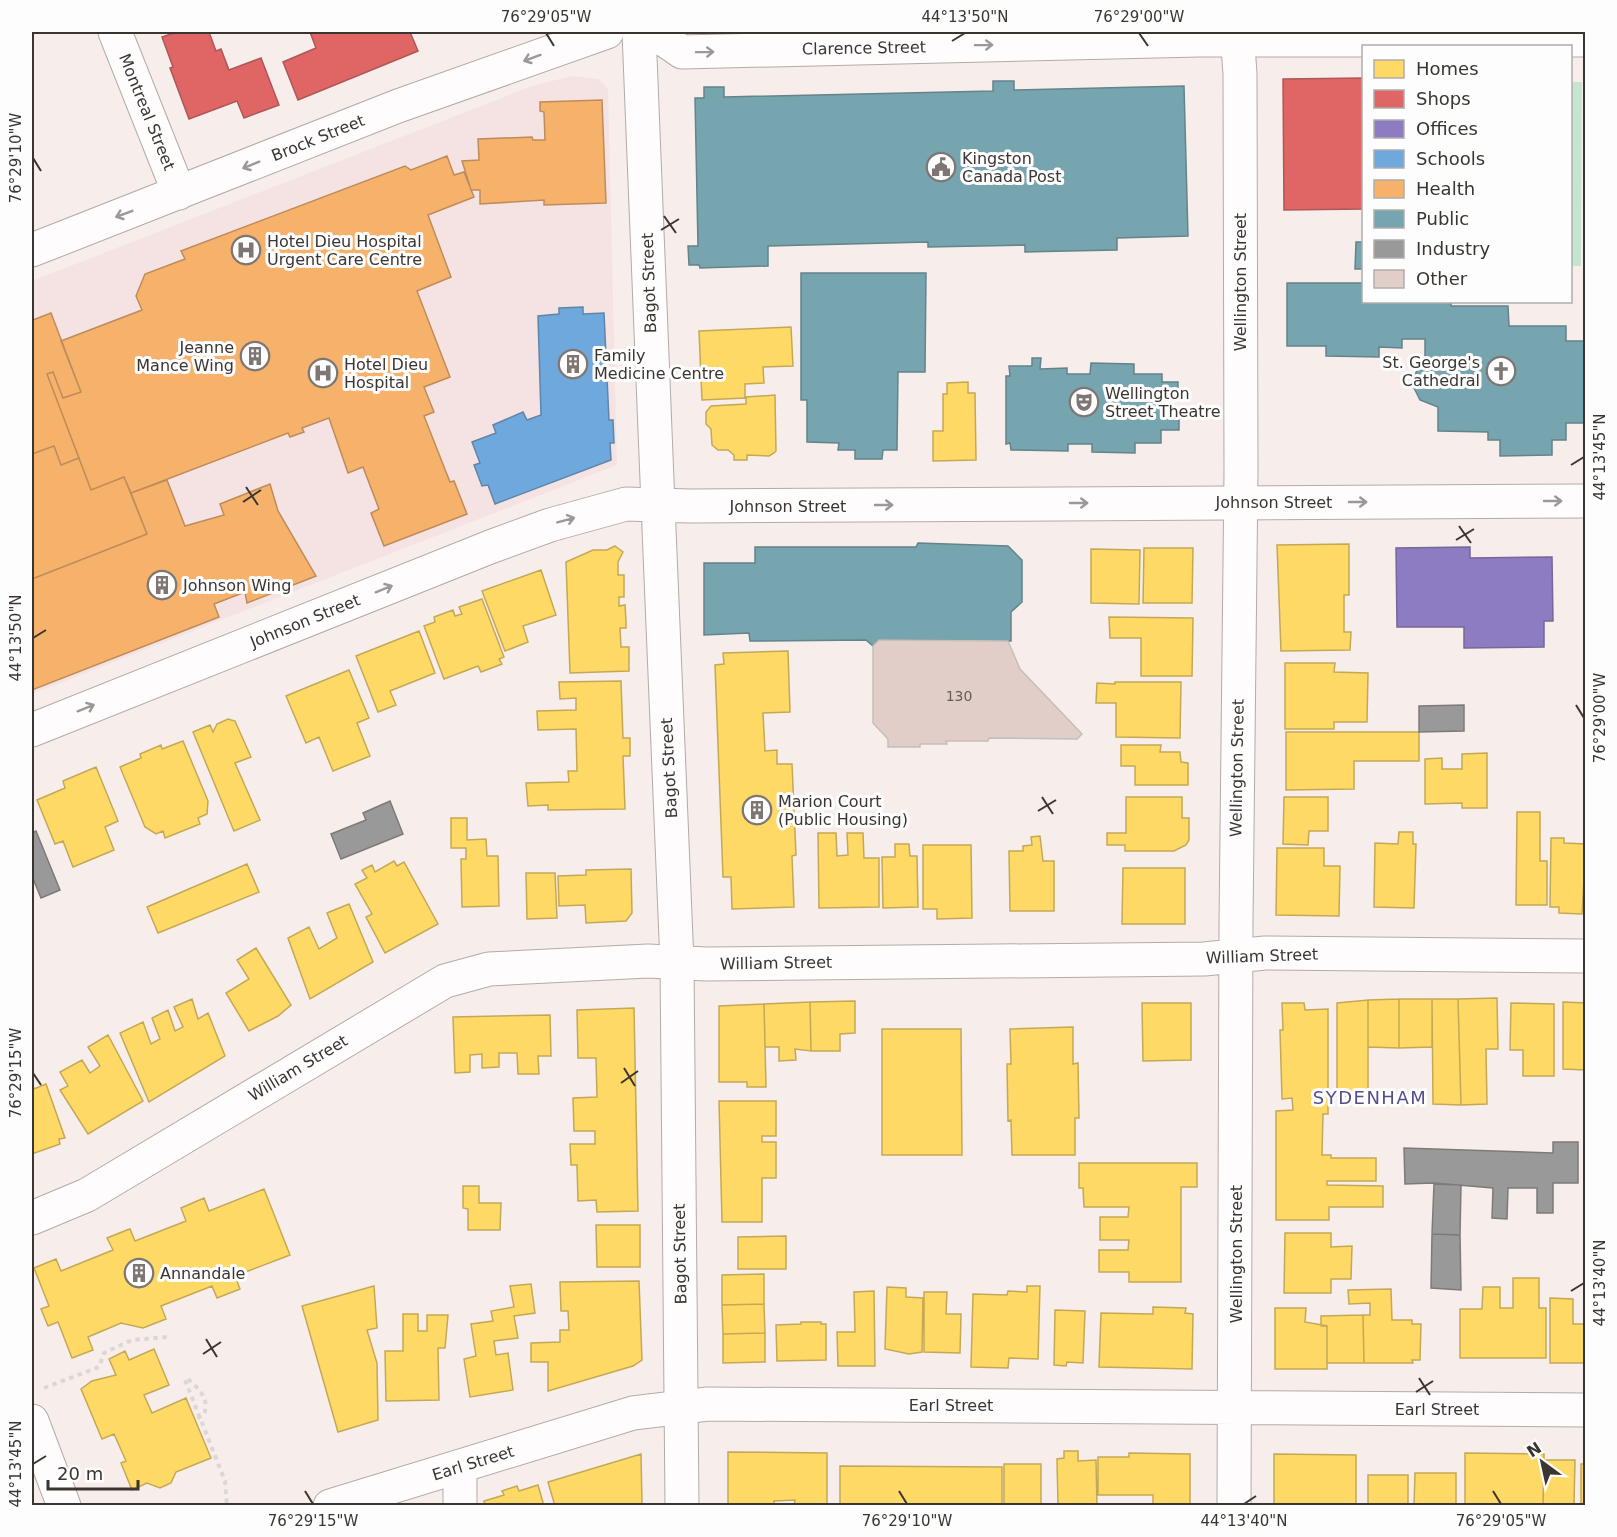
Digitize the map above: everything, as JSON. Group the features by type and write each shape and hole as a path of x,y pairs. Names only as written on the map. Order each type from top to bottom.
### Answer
{"street":[{"name":"Montreal Street","path":"115,32 179,194"},
{"name":"Brock Street","path":"32,250 398,106 607,32"},
{"name":"Bagot Street","path":"639,32 677,963 682,1506"},
{"name":"Clarence Street","path":"653,32 682,52 1237,36 1586,40"},
{"name":"Wellington Street","path":"1234,1506 1240,503 1237,36"},
{"name":"Johnson Street","path":"32,730 550,525 626,504 1586,501"},
{"name":"William Street","path":"32,1218 87,1195 445,981 489,969 648,961 677,963 1204,959 1265,953 1586,956"},
{"name":"Earl Street","path":"330,1506 633,1413 708,1404 1586,1410"},
{"path":"32,1421 64,1506"},
{"path":"460,1467 460,1506"}],"path":[{"path":"44,1388 99,1367 104,1353 132,1340 167,1337"},
{"path":"198,1420 206,1408 205,1400 203,1394 186,1379 198,1420 225,1481 227,1506"}],"shaded area":[{"name":"Hotel Dieu Hospital","path":"573,76 599,79 608,89 617,465 32,694 32,281 535,85"}],"green space":[{"path":"1572,82 1582,82 1581,266 1572,266"}],"building: Homes":[{"path":"791,327 793,366 763,367 764,383 745,384 745,398 702,400 699,331"},
{"path":"968,382 968,393 975,393 976,460 933,461 933,431 943,431 943,394 947,394 947,383"},
{"path":"775,395 776,451 774,453 769,456 747,455 747,460 734,460 734,455 728,450 718,450 712,445 711,429 706,424 706,412 711,406 746,404 746,397"},
{"path":"1349,544 1349,595 1344,595 1344,632 1351,632 1350,650 1281,651 1277,545"},
{"path":"615,546 623,552 618,562 618,575 624,575 624,597 619,597 619,606 625,605 626,628 620,628 621,647 629,647 629,671 570,673 566,562 593,550 607,550"},
{"path":"1144,548 1193,548 1192,603 1143,603"},
{"path":"1091,549 1140,550 1139,604 1091,603"},
{"path":"541,570 556,615 523,626 528,642 505,651 482,591"},
{"path":"482,599 504,657 499,659 502,664 481,672 478,666 444,679 424,626 435,622 434,617 453,610 455,616 462,614 459,607"},
{"path":"1109,617 1193,618 1192,676 1141,676 1141,638 1110,638"},
{"path":"419,631 435,673 390,691 396,705 378,712 356,656"},
{"name":"Marion Court (Public Housing)","path":"788,651 790,712 763,713 765,751 777,750 777,764 792,764 796,855 792,856 794,907 732,909 731,877 723,877 715,665 724,664 723,653"},
{"path":"1285,663 1335,663 1334,672 1368,673 1367,722 1334,722 1334,729 1285,729"},
{"path":"349,670 369,718 357,723 370,756 333,771 319,737 306,743 286,696"},
{"path":"621,681 623,738 630,738 630,756 623,756 625,809 548,810 548,805 528,806 526,783 569,782 568,771 577,771 576,729 538,730 537,711 576,710 576,698 560,699 559,682"},
{"path":"1115,682 1181,682 1180,738 1116,737 1116,703 1096,703 1097,683 1115,684"},
{"path":"228,719 235,721 251,757 235,763 260,820 234,831 193,732 210,725 213,732 217,724"},
{"path":"1286,732 1419,732 1419,761 1354,761 1354,789 1286,790"},
{"path":"183,741 208,801 207,814 198,818 200,824 165,838 163,831 156,834 145,827 120,767 141,758 140,754 161,745 162,749"},
{"path":"1121,745 1161,745 1160,752 1180,752 1181,762 1188,763 1188,785 1135,785 1135,766 1121,766"},
{"path":"1487,753 1487,808 1462,808 1462,803 1425,804 1425,759 1442,758 1442,769 1462,769 1462,754"},
{"path":"96,767 118,821 105,827 114,850 73,867 63,841 55,844 37,800 65,788 63,781"},
{"path":"1126,797 1182,797 1182,818 1189,818 1189,840 1186,845 1174,851 1125,851 1125,845 1107,845 1107,833 1126,833"},
{"path":"1284,797 1328,797 1328,831 1309,831 1308,845 1283,844"},
{"path":"1517,812 1540,812 1540,861 1547,861 1547,905 1516,905"},
{"path":"451,818 467,818 467,840 486,839 487,856 498,856 499,906 462,907 461,859 466,859 466,848 451,848"},
{"path":"1399,832 1413,832 1413,844 1416,844 1414,908 1374,907 1375,843 1398,844"},
{"path":"818,833 836,833 837,856 848,855 847,833 863,833 864,858 879,858 879,907 819,908"},
{"path":"1040,836 1043,861 1054,861 1054,911 1010,911 1009,851 1023,851 1023,846 1032,845 1031,837"},
{"path":"1551,838 1564,838 1564,843 1586,844 1582,914 1559,913 1559,907 1550,907"},
{"path":"895,844 909,844 910,856 917,856 918,907 883,908 882,857 895,857"},
{"path":"923,845 971,845 972,918 937,919 937,909 923,909"},
{"path":"1277,848 1324,848 1324,866 1340,866 1339,916 1276,915"},
{"path":"394,861 397,866 404,862 438,924 385,953 366,917 372,914 355,884 367,878 362,870 372,865 375,872"},
{"path":"247,864 259,892 158,933 147,907"},
{"path":"1123,868 1185,868 1185,924 1122,924"},
{"path":"631,869 632,913 626,921 586,923 585,905 559,906 558,876 586,875 586,870"},
{"path":"526,873 555,873 557,918 527,919"},
{"path":"349,904 373,962 310,999 288,938 309,927 319,949 337,938 327,913"},
{"path":"256,948 291,1005 278,1016 249,1031 226,993 249,979 237,960"},
{"path":"1497,998 1498,1049 1486,1049 1487,1104 1461,1105 1458,999"},
{"path":"192,999 198,1019 208,1013 225,1056 149,1102 120,1033 143,1022 151,1044 160,1039 152,1018 168,1010 175,1031 183,1027 174,1007"},
{"path":"1399,999 1432,999 1432,1047 1399,1048"},
{"path":"1399,999 1399,1048 1368,1047 1368,1000"},
{"path":"1432,999 1458,999 1461,1105 1433,1104"},
{"path":"1368,1000 1368,1096 1337,1096 1337,1003"},
{"path":"855,1001 855,1033 840,1034 840,1051 811,1051 810,1002"},
{"path":"810,1002 811,1051 795,1049 796,1060 779,1061 779,1047 765,1047 764,1004"},
{"path":"1563,1002 1586,1003 1586,1070 1563,1069"},
{"path":"1142,1003 1191,1003 1191,1060 1143,1061"},
{"path":"1282,1003 1304,1003 1305,1010 1328,1009 1328,1114 1323,1114 1322,1155 1331,1155 1331,1158 1376,1158 1376,1181 1327,1181 1327,1185 1383,1186 1383,1207 1329,1207 1329,1220 1276,1220 1276,1111 1293,1110 1292,1098 1282,1099 1280,1030 1283,1030"},
{"path":"1511,1003 1554,1004 1554,1076 1523,1076 1523,1050 1510,1050"},
{"path":"764,1004 766,1087 747,1087 747,1082 719,1082 719,1006"},
{"path":"634,1008 638,1211 597,1212 596,1200 578,1201 577,1165 571,1165 570,1144 595,1144 595,1131 574,1131 573,1098 597,1097 596,1058 578,1058 577,1010"},
{"path":"550,1015 551,1056 538,1056 539,1074 518,1074 517,1053 499,1053 499,1067 482,1068 482,1054 470,1055 470,1072 455,1073 453,1017"},
{"path":"1073,1027 1073,1064 1078,1063 1079,1118 1075,1118 1075,1155 1012,1155 1011,1120 1008,1121 1007,1064 1011,1064 1010,1029"},
{"path":"882,1029 961,1029 962,1155 882,1155"},
{"path":"108,1035 143,1101 88,1134 60,1090 68,1086 60,1072 82,1060 90,1073 100,1066 88,1047"},
{"path":"32,1081 34,1089 46,1084 65,1138 59,1139 60,1144 32,1154"},
{"path":"719,1101 776,1101 776,1136 762,1136 762,1142 776,1142 776,1178 762,1178 762,1222 722,1222"},
{"path":"1079,1163 1197,1163 1197,1187 1181,1187 1181,1282 1129,1282 1129,1272 1099,1272 1099,1250 1128,1250 1129,1240 1100,1240 1100,1217 1128,1217 1129,1207 1084,1207 1083,1188 1079,1188"},
{"path":"463,1186 479,1186 479,1203 501,1203 500,1230 468,1230 468,1209 463,1208"},
{"name":"Annandale","path":"264,1189 290,1255 235,1276 240,1289 217,1298 212,1286 161,1306 166,1319 143,1328 121,1323 88,1337 93,1350 72,1358 58,1322 48,1326 41,1309 49,1306 34,1268 56,1259 61,1271 113,1250 107,1238 127,1230 130,1229 135,1241 186,1221 181,1208 204,1198 209,1211"},
{"path":"596,1225 640,1225 640,1267 597,1267"},
{"path":"1285,1233 1331,1233 1331,1247 1352,1246 1351,1279 1331,1279 1331,1293 1284,1293"},
{"path":"786,1236 786,1269 738,1269 738,1237"},
{"path":"764,1274 764,1304 722,1305 722,1275"},
{"path":"1513,1278 1539,1278 1539,1308 1546,1308 1546,1358 1460,1358 1460,1309 1482,1309 1483,1287 1500,1287 1500,1308 1513,1308"},
{"path":"639,1281 642,1360 633,1366 548,1391 548,1362 531,1362 531,1343 560,1342 560,1330 569,1330 568,1311 561,1311 560,1282"},
{"path":"531,1284 535,1313 514,1316 518,1338 494,1341 496,1355 508,1353 513,1390 470,1397 464,1359 476,1356 471,1324 493,1321 491,1311 514,1307 510,1286"},
{"path":"374,1286 377,1328 367,1330 377,1363 378,1420 338,1432 302,1306"},
{"path":"1027,1286 1040,1286 1038,1359 1009,1358 1008,1368 971,1367 973,1294 1007,1295 1008,1291 1027,1292"},
{"path":"887,1287 906,1288 906,1297 923,1298 922,1352 909,1354 885,1349"},
{"path":"1391,1289 1392,1320 1412,1320 1412,1324 1421,1324 1420,1360 1412,1360 1413,1363 1364,1363 1363,1315 1370,1315 1370,1303 1349,1304 1348,1290"},
{"path":"874,1291 875,1366 838,1366 837,1332 855,1332 854,1292"},
{"path":"924,1292 947,1292 946,1314 961,1314 960,1353 924,1352"},
{"path":"1550,1298 1573,1299 1573,1324 1584,1324 1584,1363 1550,1363"},
{"path":"764,1304 765,1333 723,1334 722,1305"},
{"path":"1153,1307 1186,1308 1185,1313 1193,1314 1192,1369 1099,1367 1101,1313 1153,1314"},
{"path":"1275,1308 1306,1308 1305,1322 1327,1326 1327,1369 1275,1369"},
{"path":"1055,1310 1085,1311 1083,1363 1067,1362 1066,1366 1054,1365"},
{"path":"403,1314 418,1314 418,1331 427,1331 427,1315 448,1315 445,1348 438,1348 439,1400 386,1401 385,1351 403,1351"},
{"path":"1363,1315 1364,1363 1327,1363 1327,1326 1321,1326 1321,1316"},
{"path":"801,1322 826,1324 826,1360 777,1361 776,1325 801,1324"},
{"path":"765,1333 765,1362 723,1363 723,1334"},
{"path":"154,1349 169,1385 144,1395 152,1413 186,1398 211,1458 176,1472 171,1483 160,1488 147,1483 132,1490 121,1463 126,1461 114,1434 102,1439 81,1389 92,1381 116,1375 109,1359 125,1351 129,1360"},
{"path":"1064,1451 1078,1451 1078,1461 1096,1460 1097,1506 1058,1506 1057,1459 1064,1458"},
{"path":"728,1452 827,1453 827,1506 794,1506 795,1500 774,1501 774,1506 728,1506"},
{"path":"1129,1453 1190,1454 1190,1506 1153,1506 1153,1495 1098,1495 1098,1457 1129,1457"},
{"path":"1465,1453 1544,1454 1543,1506 1465,1506"},
{"path":"641,1454 642,1506 555,1506 548,1482"},
{"path":"1274,1454 1356,1455 1356,1506 1274,1506"},
{"path":"1544,1460 1575,1460 1574,1504 1543,1506"},
{"path":"1004,1464 1041,1464 1041,1506 1004,1506"},
{"path":"1581,1464 1586,1464 1586,1506 1581,1506"},
{"path":"840,1466 1002,1467 1002,1506 840,1506"},
{"path":"1415,1473 1456,1473 1456,1506 1414,1506"},
{"path":"1368,1475 1408,1475 1408,1506 1368,1506"},
{"path":"538,1485 544,1506 485,1506 484,1501 504,1495 502,1491 517,1486 519,1491"}],"building: Shops":[{"path":"177,32 209,32 216,51 221,49 229,70 261,58 279,105 244,118 237,101 189,119 170,68 173,67 162,37"},
{"path":"310,32 410,32 418,51 298,100 283,62 316,48"},
{"path":"1362,78 1362,209 1284,210 1283,79"}],"building: Offices":[{"path":"1470,547 1470,558 1552,557 1553,621 1544,621 1544,647 1464,648 1464,627 1397,627 1396,548"}],"building: Schools":[{"name":"Family Medicine Centre","path":"583,307 583,314 604,313 609,420 613,420 614,443 610,443 611,460 495,504 488,485 482,486 474,465 480,463 472,442 496,433 493,425 523,412 527,420 541,415 538,316 559,314 559,308"}],"building: Health":[{"path":"602,100 606,203 544,205 544,200 480,204 480,190 471,190 462,161 479,160 478,139 532,137 533,140 545,140 544,112 540,111 540,102"},
{"name":"Jeanne Mance Wing","path":"447,156 454,175 464,172 474,197 428,215 451,277 417,291 450,377 424,387 434,412 424,416 450,482 454,481 467,514 384,546 371,513 379,509 363,467 348,473 329,418 302,428 304,432 290,437 288,433 131,493 124,477 91,490 47,374 53,372 63,398 81,392 61,341 142,310 136,296 145,274 185,259 181,251 405,166 411,170"},
{"path":"51,313 81,392 63,398 53,372 47,374 79,458 61,465 54,446 32,454 32,316 33,320"},
{"path":"54,446 61,465 79,458 91,490 124,477 147,534 32,579 32,454"},
{"name":"Johnson Wing","path":"167,480 185,526 224,515 220,504 270,484 278,511 316,576 247,603 245,592 214,604 219,617 32,690 32,579 147,534 131,493"}],"building: Public":[{"name":"Kingston Canada Post","path":"993,81 1014,81 1014,90 1184,86 1188,236 1117,238 1117,250 1025,252 1025,245 928,247 928,242 768,246 768,266 700,268 699,265 689,265 688,246 698,246 695,98 704,98 704,87 724,87 724,97 993,91"},
{"path":"1356,242 1362,242 1362,269 1355,269"},
{"path":"801,273 926,273 925,372 898,372 897,450 883,450 882,459 855,459 855,450 838,450 839,443 807,442 807,400 801,400"},
{"name":"St. George's Cathedral","path":"1287,283 1362,283 1362,303 1451,303 1451,306 1508,306 1509,326 1566,326 1566,341 1586,341 1586,423 1566,423 1566,440 1552,440 1552,455 1500,456 1500,440 1488,440 1488,432 1438,431 1438,407 1420,400 1412,384 1418,367 1425,361 1425,339 1402,339 1402,348 1379,347 1379,357 1326,356 1326,346 1287,346"},
{"name":"Wellington Street Theatre","path":"1032,358 1041,358 1040,369 1067,368 1067,374 1090,374 1091,363 1134,364 1134,374 1162,374 1162,382 1178,382 1178,392 1162,392 1162,412 1179,413 1179,430 1161,430 1161,443 1135,443 1135,453 1092,452 1092,444 1068,444 1068,451 1011,450 1010,443 1006,444 1006,376 1010,376 1009,366 1032,366"},
{"path":"918,543 1008,546 1022,560 1022,602 1011,612 1011,641 879,640 873,646 866,640 750,641 749,633 704,635 704,563 755,563 755,547 916,547"}],"building: Industry":[{"path":"1464,705 1464,731 1419,732 1419,706"},
{"path":"390,801 403,834 341,859 331,834 366,820 363,813"},
{"path":"36,831 60,890 41,898 32,876 32,833"},
{"path":"1553,1142 1578,1142 1578,1183 1553,1183 1553,1213 1537,1213 1537,1188 1508,1188 1507,1219 1492,1218 1493,1188 1434,1183 1405,1184 1404,1148 1553,1153"},
{"path":"1434,1184 1461,1185 1460,1235 1432,1234"},
{"path":"1432,1234 1460,1235 1461,1290 1431,1288"}],"building: Other":[{"path":"879,640 1008,641 1020,669 1082,734 1077,739 989,738 988,741 946,741 947,744 920,744 920,747 888,747 888,739 873,723 873,646"}],"place":[{"name":"Kingston Canada Post","path":"941,167"},
{"name":"Hotel Dieu Hospital Urgent Care Centre","path":"246,250"},
{"name":"Jeanne Mance Wing","path":"255,356"},
{"name":"Family Medicine Centre","path":"573,364"},
{"name":"St. George's Cathedral","path":"1501,371"},
{"name":"Hotel Dieu Hospital","path":"323,373"},
{"name":"Wellington Street Theatre","path":"1084,402"},
{"name":"Johnson Wing","path":"162,585"},
{"name":"Marion Court (Public Housing)","path":"757,810"},
{"name":"Annandale","path":"139,1273"}],"district":[{"name":"SYDENHAM","path":"1370,1097"}]}
